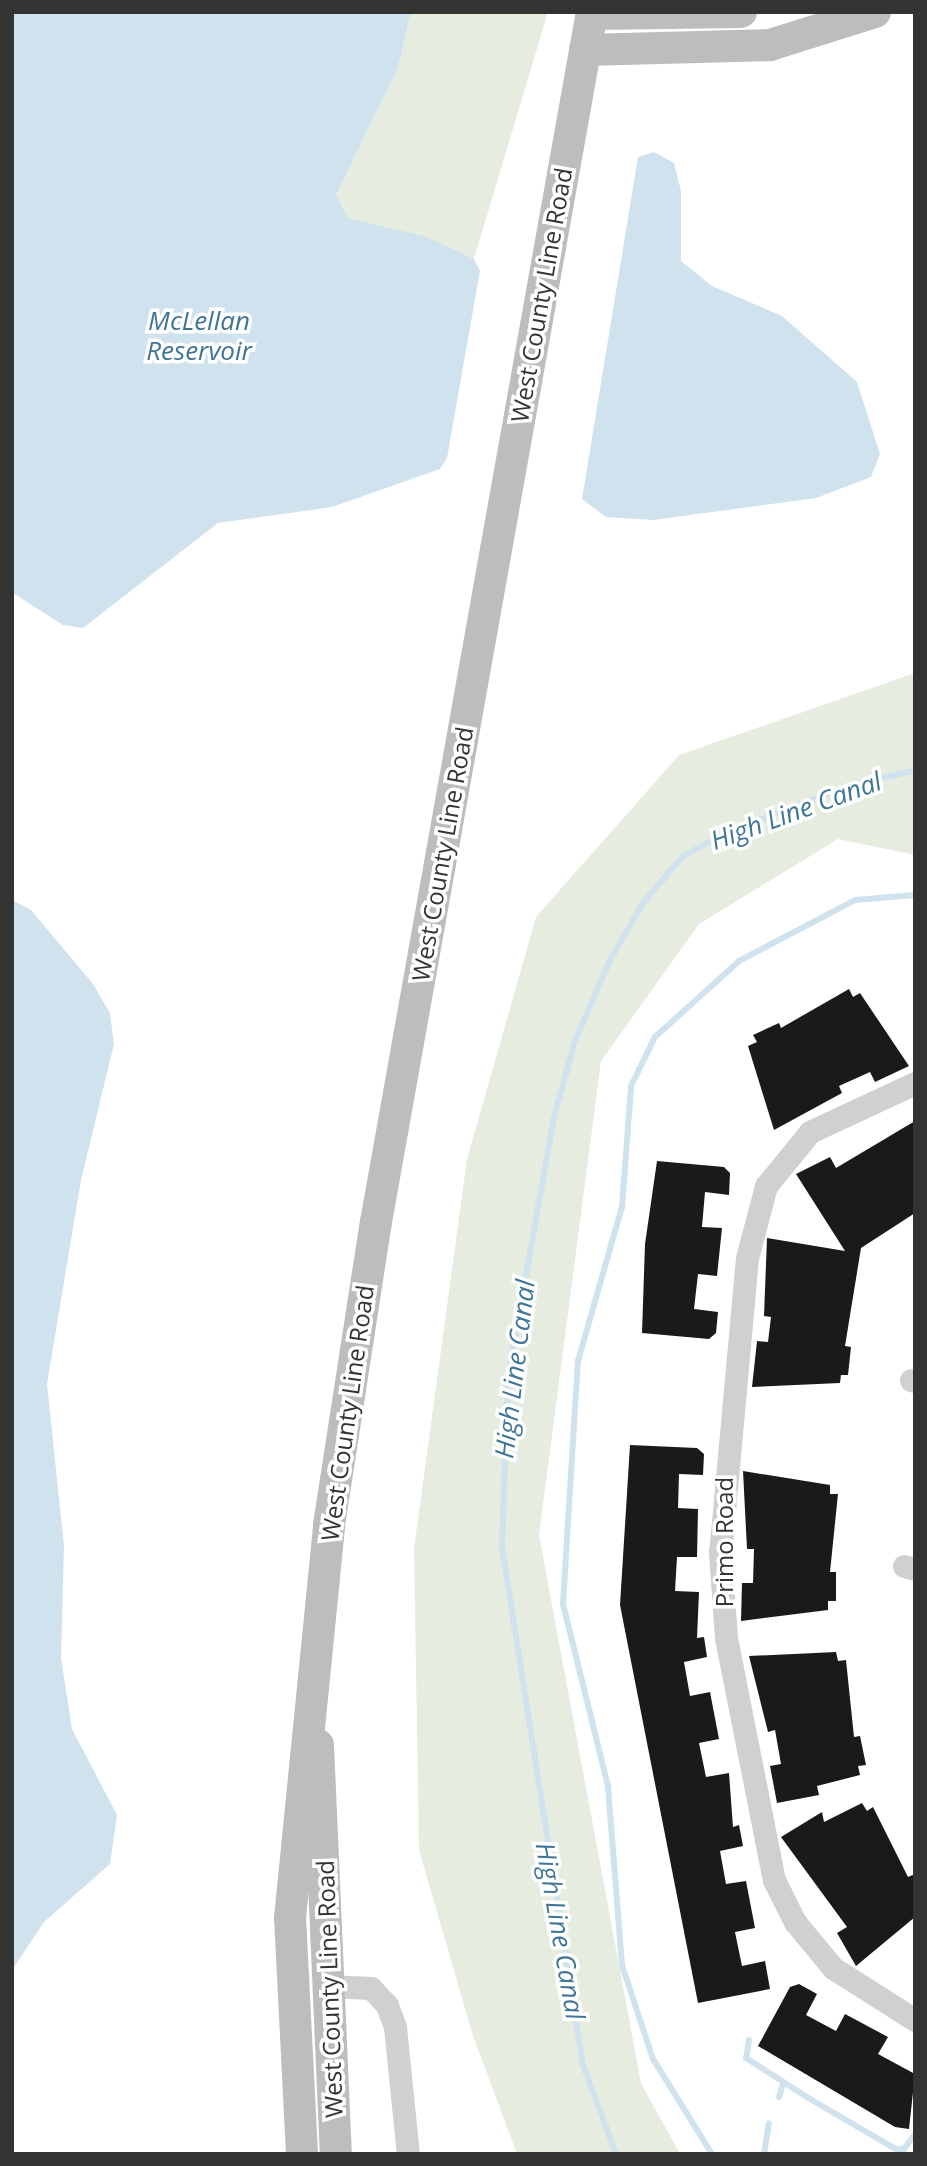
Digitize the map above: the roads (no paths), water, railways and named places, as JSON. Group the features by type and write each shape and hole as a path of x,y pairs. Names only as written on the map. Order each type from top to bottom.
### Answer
{"main road":[{"path":"592,13 741,12"},
{"path":"585,50 749,47 817,34 875,12"},
{"name":"West County Line Road","path":"302,2154 290,1918 330,1512 370,1261 592,13"},
{"name":"West County Line Road","path":"313,1698 336,2154"}],"street":[{"name":"Primo Road","path":"915,1083 810,1132 766,1186 745,1271 720,1552 726,1638 774,1880 794,1922 833,1968 915,2020"},
{"path":"327,1986 364,1986 387,2005 396,2027 408,2154"}],"water":[{"name":"McLellan Reservoir","path":"12,12 411,12 398,68 336,195 348,218 427,237 474,259 480,271 447,458 440,469 332,507 218,523 83,628 63,625 13,593"},
{"path":"654,152 674,163 681,191 681,261 712,286 782,316 857,382 880,454 871,477 816,498 653,520 606,517 582,499 638,157"},
{"path":"12,900 31,910 93,984 110,1013 114,1044 81,1180 47,1384 64,1546 61,1658 72,1729 117,1815 110,1864 44,1922 12,1970"}],"waterway":[{"name":"High Line Canal","path":"616,2154 583,2065 502,1547 508,1378 554,1117 575,1041 610,960 643,903 682,857 725,833 847,787 915,770"},
{"path":"712,2154 653,2059 622,1965 608,1786 563,1604 578,1361 622,1207 631,1086 655,1037 739,961 855,900 915,895"},
{"path":"749,2040 746,2058 896,2149 904,2149 914,2135"},
{"path":"779,2097 783,2084"},
{"path":"764,2154 769,2123"}]}
